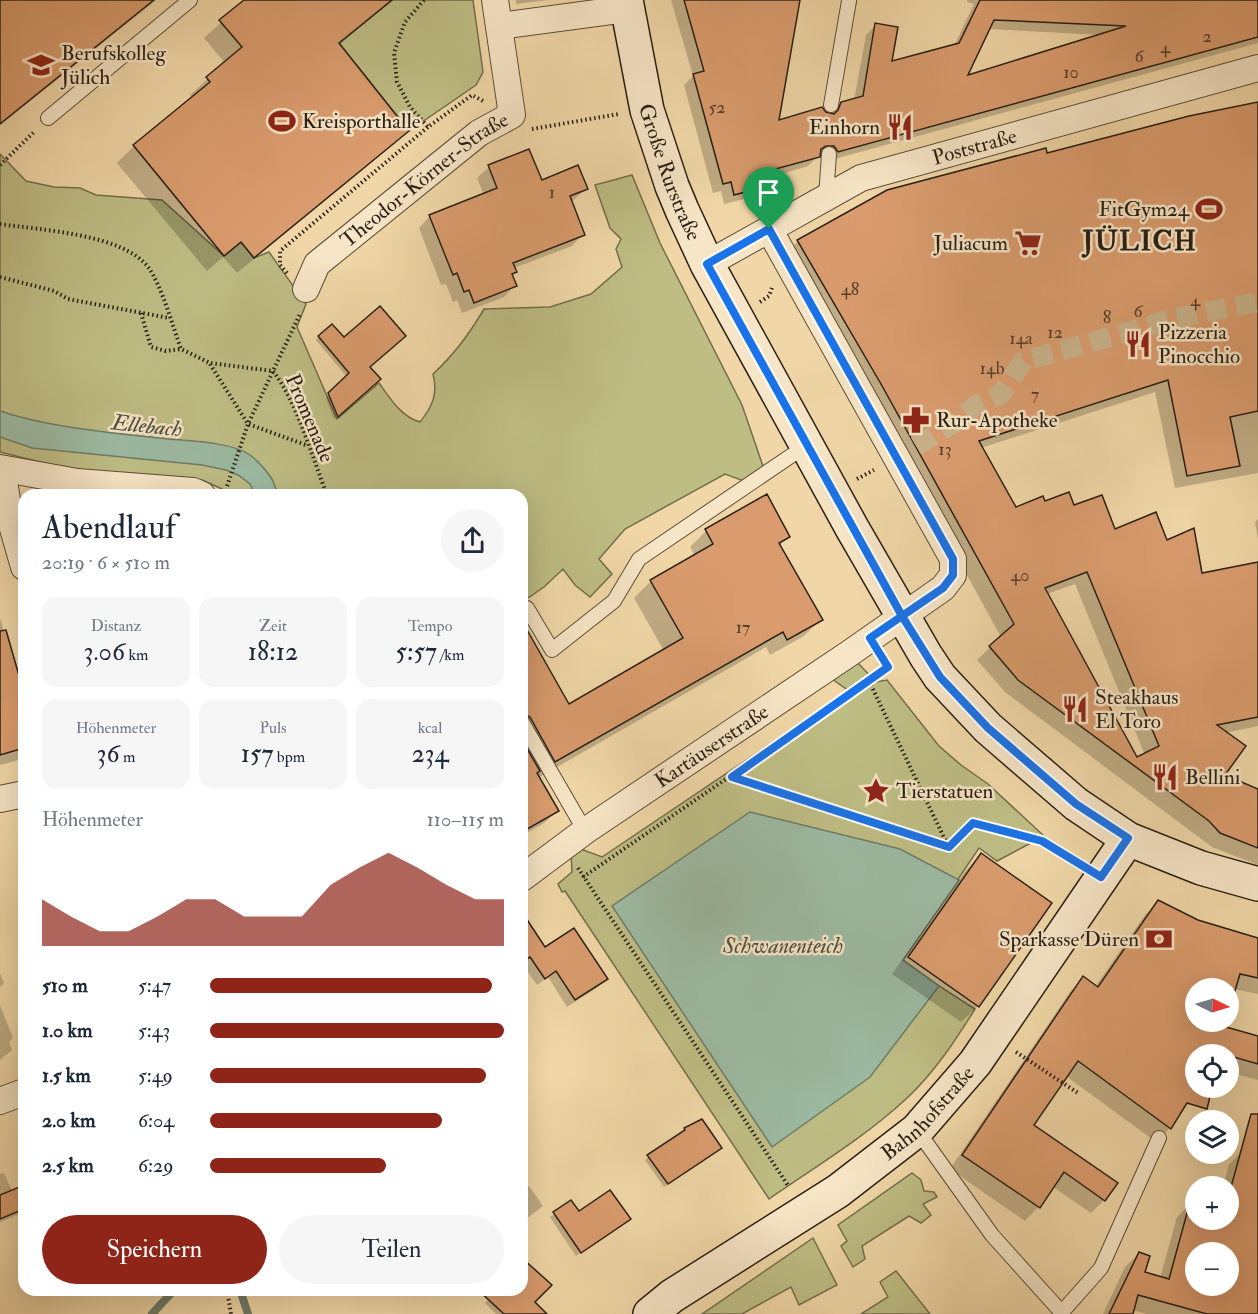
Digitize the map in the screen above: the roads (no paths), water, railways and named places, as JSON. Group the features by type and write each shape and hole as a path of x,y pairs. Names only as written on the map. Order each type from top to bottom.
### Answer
{"main road":[{"name":"Große Rurstraße","path":"626,4 647,110 672,186 707,264 902,616 940,677 988,728 1076,804 1128,838 1201,868 1258,884"},
{"name":"Bahnhofstraße","path":"650,1314 672,1296 838,1191 916,1130 975,1063 1128,838"}],"street":[{"name":"Theodor-Körner-Straße","path":"306,289 317,264 478,133 512,115 495,0"},
{"path":"499,26 626,4"},
{"name":"Poststraße","path":"707,264 861,178 1258,68"},
{"path":"769,229 953,559 953,575 943,588 902,616"},
{"path":"18,546 10,518 1,468 77,482 178,489"},
{"name":"Kartäuserstraße","path":"528,873 585,831 902,616"},
{"path":"0,799 18,795"},
{"path":"0,1101 18,1094"}],"lane":[{"path":"48,118 190,0"},
{"path":"831,105 849,2"},
{"path":"826,197 829,154"},
{"path":"528,610 552,650 614,601 639,559 807,445"},
{"path":"528,732 585,831"},
{"path":"916,1130 992,1235 1063,1313 1101,1268 1159,1138"}],"water":[{"path":"0,411 61,426 232,447 250,455 259,463 272,479 276,489 252,489 250,484 238,475 202,465 32,448 0,437"},
{"name":"Schwanenteich","path":"750,812 900,849 959,880 903,960 939,986 870,1077 772,1147 612,906"}],"waterway":[{"path":"152,1314 168,1296"},
{"name":"Ellebach","path":"242,1296 248,1314"}],"tunnel":[{"path":"916,446 956,422 976,405 1001,394 1023,361 1166,320 1258,302"}],"place":[{"name":"Berufskolleg Jülich","path":"41,65"},
{"name":"Kreisporthalle","path":"282,121"},
{"name":"Einhorn","path":"900,127"},
{"name":"FitGym24","path":"1209,209"},
{"name":"Juliacum","path":"1028,243"},
{"name":"Pizzeria Pinocchio","path":"1138,344"},
{"name":"Rur-Apotheke","path":"916,420"},
{"name":"Steakhaus El Toro","path":"1075,709"},
{"name":"Bellini","path":"1165,777"},
{"name":"Tierstatuen","path":"876,791"},
{"name":"Sparkasse Düren","path":"1159,939"}],"district":[{"name":"JÜLICH","path":"1140,241"}]}
